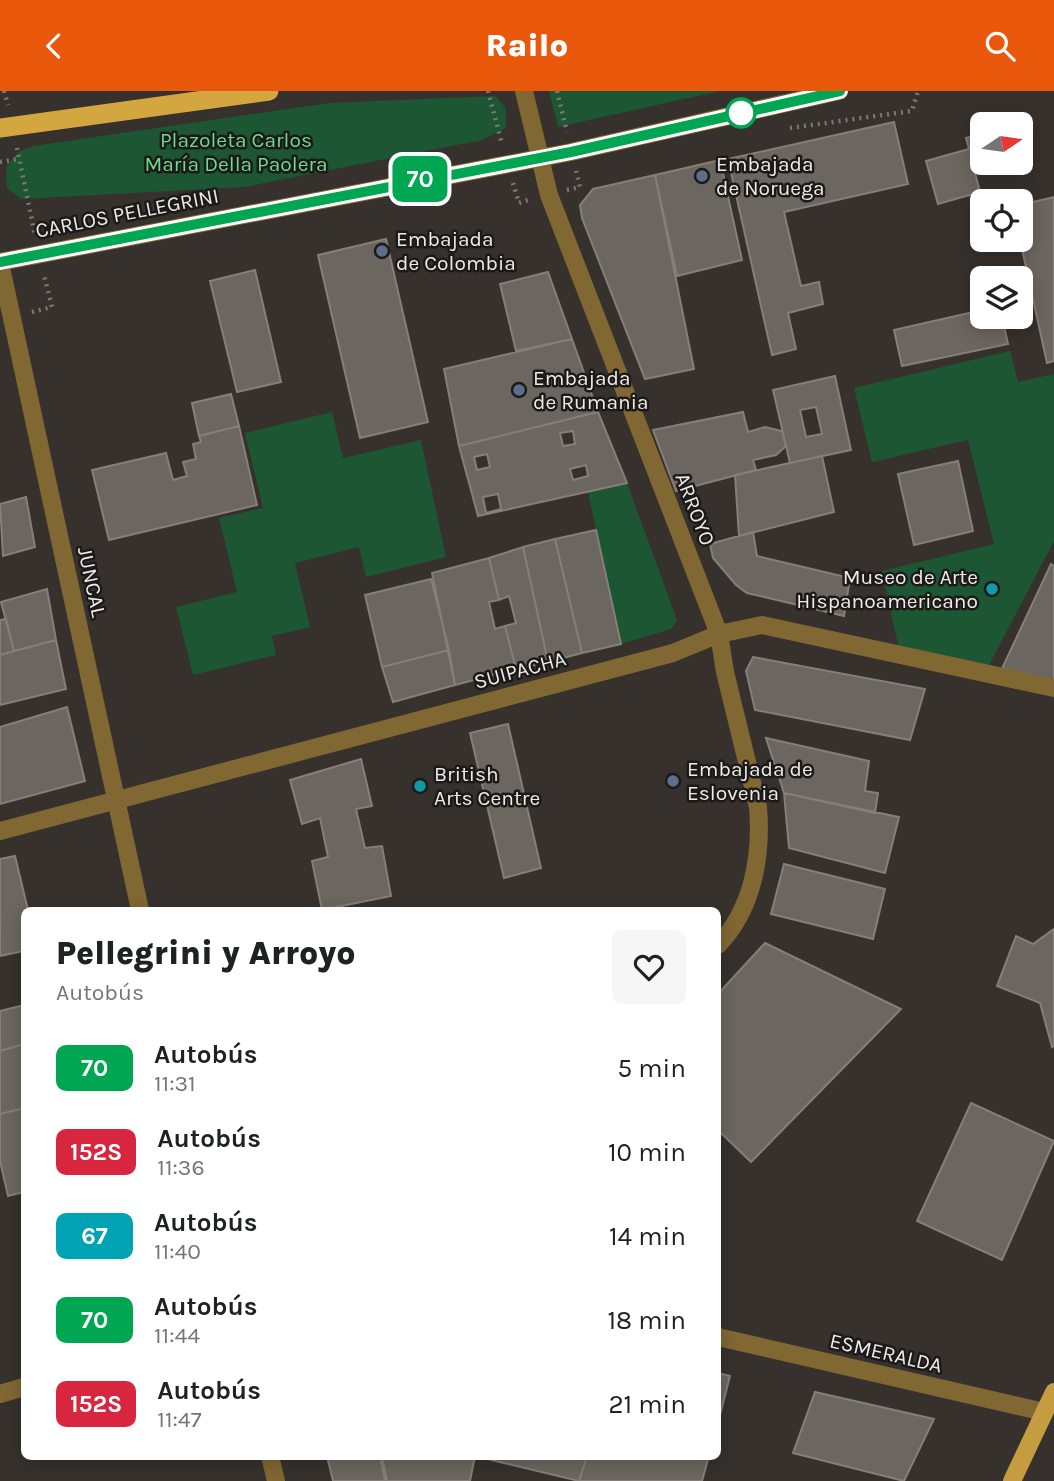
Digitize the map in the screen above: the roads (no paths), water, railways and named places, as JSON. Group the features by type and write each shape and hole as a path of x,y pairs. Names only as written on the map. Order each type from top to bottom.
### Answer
{"highway":[{"path":"6,127 269,91"}],"main road":[{"path":"1012,1481 1054,1392"}],"street":[{"name":"ARROYO","path":"524,91 549,195 719,634 724,672 758,807 760,828 759,863 743,907 721,940"},
{"name":"CARLOS PELLEGRINI","path":"0,262 571,152 839,91"},
{"name":"JUNCAL","path":"0,262 139,907"},
{"name":"SUIPACHA","path":"0,831 673,653 719,634 762,625 1054,688"},
{"name":"ESMERALDA","path":"721,1338 1044,1412"},
{"path":"0,1394 21,1388"},
{"path":"272,1460 276,1481"}],"place":[{"name":"Embajada de Noruega","path":"702,176"},
{"name":"Embajada de Colombia","path":"382,251"},
{"name":"Embajada de Rumania","path":"519,390"},
{"name":"Museo de Arte Hispanoamericano","path":"992,589"},
{"name":"Embajada de Eslovenia","path":"673,781"},
{"name":"British Arts Centre","path":"420,786"}],"park label":[{"name":"Plazoleta Carlos María Della Paolera","path":"236,152"}]}
